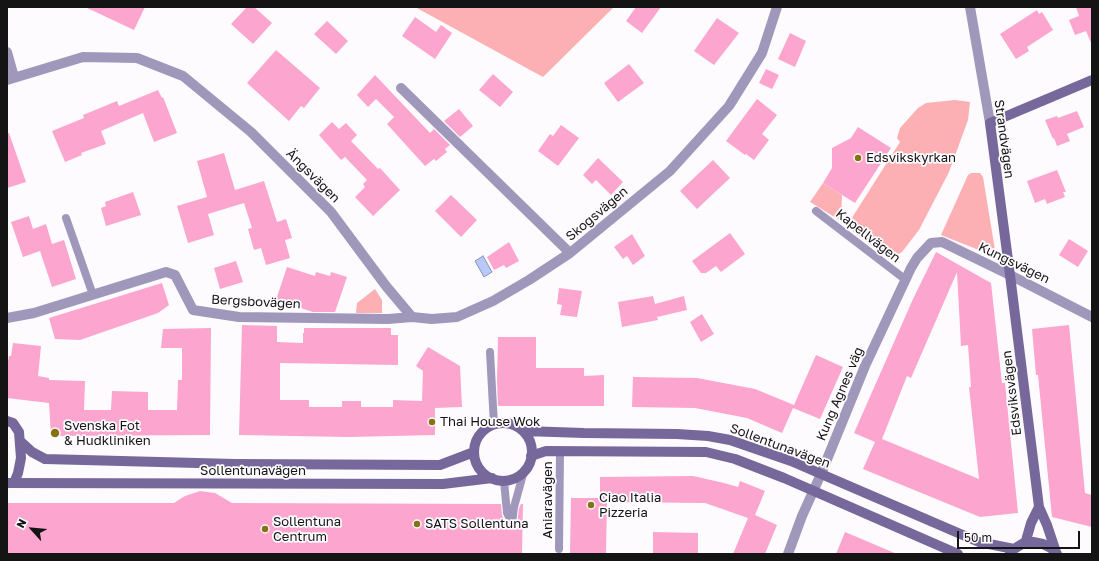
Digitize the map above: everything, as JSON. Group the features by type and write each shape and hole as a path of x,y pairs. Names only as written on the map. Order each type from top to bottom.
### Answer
{"street":[{"name":"Skogsvägen","path":"401,88 570,254 670,171 728,106 762,53 777,7"},
{"name":"Strandvägen","path":"970,7 990,123 1010,275"},
{"path":"7,52 11,78"},
{"name":"Ängsvägen","path":"11,78 83,57 137,58 183,76 251,132 331,212 386,286 412,317"},
{"path":"990,123 1092,80"},
{"name":"Kungsvägen","path":"924,248 931,243 942,242 1092,317"},
{"name":"Kung Agnes väg","path":"788,554 812,491 821,474 865,366 917,258 924,248"},
{"path":"412,317 432,319 457,317 493,301 530,280 570,254"},
{"name":"Bergsbovägen","path":"7,318 34,314 166,272 174,275 193,310 239,317 388,319 412,317"},
{"name":"Edsviksvägen","path":"1010,275 1039,508 1057,553"},
{"name":"Sollentunavägen","path":"7,421 13,423 17,427 21,442 21,458 18,473 11,483"},
{"path":"499,423 508,423 516,425 524,431 532,446 530,462 524,471 514,478 504,481 492,478 481,470 475,459 474,452 477,440 489,427 499,423"},
{"name":"Sollentunavägen","path":"524,431 677,434 708,436 730,440 791,461 979,542 1011,552"},
{"name":"Sollentunavägen","path":"21,442 32,452 45,460 236,464 440,465 474,452"},
{"path":"531,456 546,451 706,452 735,459 958,554"},
{"name":"Sollentunavägen","path":"11,483 443,484 492,478"},
{"path":"1025,544 1031,523 1039,508"},
{"path":"1011,552 1025,544 1033,542 1043,544 1057,553"}],"lane":[{"name":"Kapellvägen","path":"816,211 906,280"},
{"path":"66,218 93,295"},
{"path":"490,352 494,425"},
{"name":"Aniaravägen","path":"559,549 560,452"},
{"path":"504,481 507,512 512,523 514,507 524,471"}],"shaded area":[{"path":"415,7 614,7 543,77"},
{"path":"955,100 970,102 968,120 949,172 919,230 902,252 895,256 885,256 849,228 848,224 900,142 897,138 900,128 918,108 926,103"},
{"path":"971,173 980,173 983,177 995,250 994,256 941,235 968,175"},
{"path":"823,183 842,195 841,221 810,202"},
{"path":"375,289 382,300 382,313 356,313 357,303"}],"water":[{"path":"483,256 492,272 484,277 475,261"}],"building":[{"path":"85,7 145,7 134,30"},
{"path":"247,7 254,7 272,23 253,44 231,24"},
{"path":"636,7 661,7 642,33 626,21"},
{"path":"1076,7 1092,7 1092,45 1086,31 1075,35 1069,20 1079,16"},
{"path":"1037,10 1039,14 1042,12 1053,30 1027,47 1029,51 1016,59 1000,34"},
{"path":"415,17 436,32 441,25 452,33 435,59 402,36"},
{"path":"717,18 739,33 714,65 694,51"},
{"path":"327,21 348,41 336,54 314,34"},
{"path":"790,33 806,41 795,67 778,59"},
{"path":"276,50 320,88 304,108 301,106 289,121 247,83"},
{"path":"629,64 644,83 618,102 604,83"},
{"path":"766,69 779,75 772,89 759,83"},
{"path":"493,74 513,92 500,107 479,90"},
{"path":"375,75 430,133 434,129 450,145 445,149 447,152 436,161 434,159 425,166 387,124 394,117 376,99 368,107 357,95"},
{"path":"158,90 162,98 163,97 177,133 154,142 143,113 101,131 106,144 81,153 82,155 65,162 52,131 84,118 83,115 117,101 119,106"},
{"path":"757,99 777,115 762,134 769,140 754,160 726,141"},
{"path":"459,109 473,126 460,137 444,121"},
{"path":"1077,111 1084,127 1067,134 1070,141 1057,146 1045,120 1057,116 1058,118"},
{"path":"332,122 339,129 346,123 357,135 351,141 378,169 380,168 400,190 373,216 355,197 365,187 363,184 367,180 345,157 341,160 319,135"},
{"path":"561,125 579,138 558,166 538,151 550,134 553,136"},
{"name":"Edsvikskyrkan","path":"858,127 891,148 855,203 823,183 832,168 832,148 851,138"},
{"path":"7,133 9,133 26,182 7,188"},
{"path":"224,153 235,190 264,181 277,222 286,219 292,238 285,240 290,258 266,265 261,248 254,250 248,229 252,228 244,203 208,214 214,235 188,243 177,206 207,197 197,161"},
{"path":"598,158 623,182 611,195 596,180 592,184 583,175"},
{"path":"713,160 730,178 697,209 680,191"},
{"path":"1057,170 1066,192 1063,192 1065,197 1047,204 1045,199 1035,203 1027,181"},
{"path":"133,192 141,215 106,226 101,208 106,206 105,202"},
{"path":"451,195 477,220 461,237 435,211"},
{"path":"29,216 33,229 46,224 52,244 64,240 76,279 52,287 40,251 23,257 11,222"},
{"path":"730,233 745,254 721,272 716,266 706,273 701,273 692,261"},
{"path":"632,234 645,256 633,265 627,256 623,259 614,247"},
{"path":"1069,239 1088,251 1078,267 1059,255"},
{"path":"509,242 519,261 506,268 504,265 494,270 487,257"},
{"path":"936,252 991,283 1002,383 1005,383 1018,513 980,517 863,469 875,442 854,433 913,299","holes":["957,272 961,346 968,345 971,387 969,387 979,479 882,439 907,376 911,378"]},
{"path":"236,261 243,282 220,289 214,268"},
{"path":"287,267 315,276 316,272 330,276 331,272 347,277 335,312 313,312 276,300"},
{"path":"162,283 169,305 158,313 80,340 55,339 49,318"},
{"path":"559,288 582,291 577,317 560,315 562,305 557,304"},
{"path":"653,296 655,304 684,296 687,310 657,317 658,320 622,327 618,302"},
{"path":"702,314 714,334 701,342 690,322"},
{"path":"242,325 277,326 277,342 303,343 304,328 391,328 391,335 398,335 398,365 280,363 280,400 309,400 309,407 342,407 342,401 361,401 361,407 393,407 393,400 422,401 423,371 416,366 428,347 460,366 462,407 435,408 435,435 348,437 239,435"},
{"path":"1069,325 1085,493 1092,495 1092,527 1052,517 1032,329"},
{"path":"211,328 210,435 51,436 49,403 7,398 7,367 9,356 11,356 13,343 41,346 38,376 49,378 49,380 85,381 84,410 111,410 112,391 148,392 148,410 177,410 178,380 182,380 182,348 161,348 163,329"},
{"path":"498,337 536,337 536,368 584,368 584,376 604,375 604,406 498,406"},
{"path":"816,355 843,367 820,419 793,408 782,433 747,418 695,408 632,407 633,377 697,378 755,389 794,405"},
{"path":"693,476 738,487 740,481 765,491 755,515 777,525 765,554 733,554 748,518 705,503 607,502 606,554 570,553 571,498 600,498 600,477"},
{"name":"Sollentuna Centrum","path":"200,491 215,493 232,503 501,504 502,515 507,526 512,528 517,526 519,508 521,504 523,504 522,554 7,554 7,503 174,503 185,496"},
{"path":"653,532 698,533 698,554 653,553"},
{"path":"845,532 897,554 836,554"}],"place":[{"name":"Edsvikskyrkan","path":"858,158"},
{"name":"Thai House Wok","path":"432,422"},
{"name":"Svenska Fot & Hudkliniken","path":"55,433"},
{"name":"Ciao Italia Pizzeria","path":"591,505"},
{"name":"SATS Sollentuna","path":"417,524"},
{"name":"Sollentuna Centrum","path":"265,529"}]}
